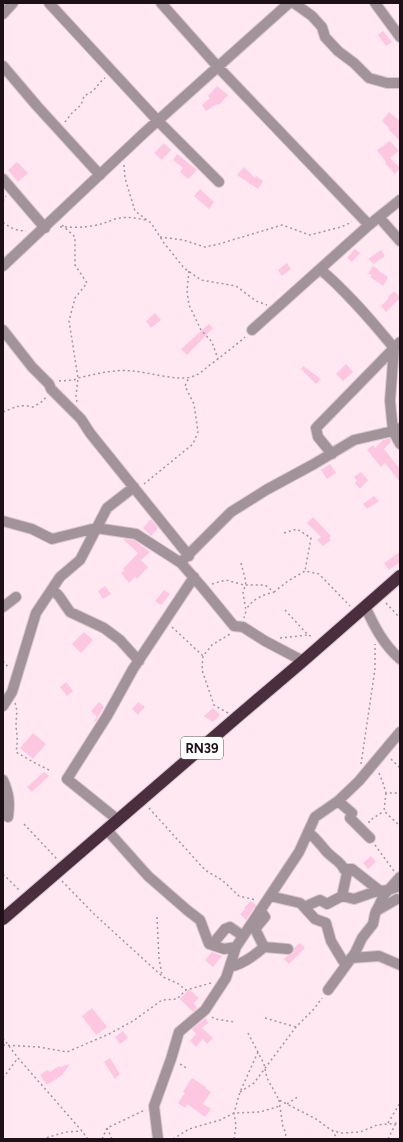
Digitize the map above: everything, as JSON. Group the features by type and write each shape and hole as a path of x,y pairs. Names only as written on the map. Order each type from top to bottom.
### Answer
{"highway":[{"name":"RN39","path":"3,919 400,576"}],"street":[{"path":"3,14 13,3"},
{"path":"49,3 158,121 219,182"},
{"path":"161,3 218,66 369,225"},
{"path":"3,266 123,153 289,3"},
{"path":"294,3 312,16 322,27 324,37 369,78 387,83 398,83"},
{"path":"375,3 400,36"},
{"path":"3,66 100,175"},
{"path":"3,179 45,228"},
{"path":"252,330 369,225 400,200"},
{"path":"379,217 400,241"},
{"path":"320,269 337,284 397,345"},
{"path":"3,330 32,366 49,384 51,389 81,419 90,433 135,489 185,559 194,578 234,626 243,627 303,661"},
{"path":"397,345 390,400 400,444"},
{"path":"332,454 318,437 316,428 397,345"},
{"path":"185,559 231,512 266,490 332,454 354,440 397,430"},
{"path":"3,706 12,692 36,613 60,577 80,560 107,508 135,489"},
{"path":"3,521 32,529 52,539 96,528 136,534 185,559"},
{"path":"118,820 67,779 107,716 139,661 194,578"},
{"path":"52,589 70,612 104,628 120,640 139,661"},
{"path":"3,607 16,597"},
{"path":"361,610 393,653 400,660"},
{"path":"158,1139 154,1106 179,1032 205,1010 226,978 236,947 242,936 299,852 315,817 338,801 359,781 400,732"},
{"path":"3,780 8,790 8,817"},
{"path":"338,801 352,813 350,818 370,838"},
{"path":"107,830 148,876 200,920 209,944 224,949 236,947"},
{"path":"308,832 317,839 326,852 342,864 347,872 342,896"},
{"path":"344,869 352,869 384,891"},
{"path":"304,907 320,900 327,904 342,896 354,899 374,892 384,891 400,880"},
{"path":"328,990 350,960 362,938 373,924 376,911 384,895 384,891"},
{"path":"376,911 397,900"},
{"path":"265,903 300,903 315,919 326,923 331,941 342,961 379,956 400,965"},
{"path":"264,947 255,928 265,917 265,903"},
{"path":"212,945 225,929 230,927 242,936"},
{"path":"230,967 239,965 254,956 264,947 288,949"}],"path":[{"path":"59,129 72,113 81,105 84,96 93,91 103,79 114,74"},
{"path":"123,153 125,178 135,211 151,223 184,268 201,280 236,286 256,301 276,309"},
{"path":"3,222 9,228 24,231 52,226 74,228 90,227 117,219 132,217 148,221"},
{"path":"160,237 183,240 205,246 219,244 282,226 310,235 341,227 361,217"},
{"path":"55,218 75,237 75,265 87,283 75,298 69,321 78,378 76,396 81,419"},
{"path":"189,271 187,292 189,305 201,330 212,342 218,359"},
{"path":"3,412 23,405 33,407 43,401 56,381 74,380 116,370 189,378 198,375 234,347 252,330"},
{"path":"135,489 193,444 198,432 194,404 185,386 189,378"},
{"path":"284,533 297,530 311,538 305,571"},
{"path":"241,563 246,582 243,593 246,611"},
{"path":"236,718 214,705 202,670 203,656 212,645 243,627 246,611 249,605 260,596 274,592 288,581 305,571 319,574 361,610"},
{"path":"202,587 226,580 244,585 265,585 274,592"},
{"path":"378,595 400,618"},
{"path":"285,610 308,635 323,644"},
{"path":"165,621 203,656"},
{"path":"359,781 375,669 374,650 377,631"},
{"path":"265,640 308,635"},
{"path":"12,692 16,707 16,727 18,740 16,752 51,771"},
{"path":"384,752 400,768"},
{"path":"376,760 378,771 386,793 384,811 369,821 371,830 370,838 400,880"},
{"path":"386,793 397,793 400,795"},
{"path":"142,799 205,870 222,880 239,896 265,903"},
{"path":"384,811 400,826"},
{"path":"24,824 94,914 162,976 177,983 186,990"},
{"path":"3,874 27,898"},
{"path":"156,917 162,976"},
{"path":"3,1045 39,1047 67,1052 109,1034 162,1000 177,999 186,990 226,978"},
{"path":"240,1092 254,1083 296,1027 314,1009 328,990"},
{"path":"205,1010 214,1019 234,1022"},
{"path":"265,1018 296,1027"},
{"path":"248,1033 264,1064 266,1078 279,1100 283,1127 286,1133 284,1139"},
{"path":"3,1038 18,1058 88,1139"},
{"path":"234,1139 236,1126 234,1113 240,1092 258,1052"},
{"path":"3,1078 18,1058"},
{"path":"287,1104 299,1096"},
{"path":"279,1100 316,1119 331,1130 341,1133 360,1132 377,1125 400,1123"},
{"path":"388,1123 400,1103"},
{"path":"102,1139 107,1128 154,1106"},
{"path":"174,1138 189,1129 220,1120 234,1113 260,1112 280,1106"},
{"path":"388,1139 396,1123"},
{"path":"107,1128 112,1139"},
{"path":"331,1130 337,1139"},
{"path":"43,1139 66,1132 82,1131"},
{"path":"174,1138 178,1139"}],"building":[{"path":"383,31 392,42 386,46 378,35"},
{"path":"217,86 228,95 219,105 217,104 206,111 202,105 210,98 208,96"},
{"path":"389,112 400,121 400,141 382,121"},
{"path":"390,141 399,151 390,158 400,168 395,174 385,163 386,162 377,150"},
{"path":"164,143 171,150 162,160 154,153"},
{"path":"177,154 197,170 188,179 180,172 183,168 173,160"},
{"path":"17,162 28,173 18,182 8,170"},
{"path":"244,167 255,178 256,176 263,181 258,189 237,175"},
{"path":"200,189 214,202 209,209 194,196"},
{"path":"355,249 360,253 352,262 347,258"},
{"path":"381,250 385,256 374,264 368,259"},
{"path":"287,263 291,269 282,276 278,270"},
{"path":"373,266 388,277 383,286 370,277 372,275 368,274"},
{"path":"394,291 400,298 386,312 381,306"},
{"path":"155,313 161,320 151,328 146,321"},
{"path":"209,324 213,328 187,355 181,349"},
{"path":"346,364 353,372 343,381 336,374"},
{"path":"303,366 321,379 316,384 301,369"},
{"path":"390,438 391,442 384,449 400,469 400,482 385,463 381,467 367,450 373,445 375,448 383,440"},
{"path":"330,464 336,473 327,479 321,470"},
{"path":"361,472 368,480 360,489 355,483 357,481 354,477"},
{"path":"374,496 379,501 367,509 363,504"},
{"path":"313,517 331,536 329,538 331,540 323,546 317,540 321,537 307,523"},
{"path":"151,519 158,528 151,536 143,528"},
{"path":"124,539 134,540 150,552 141,560 148,567 137,579 135,577 129,583 121,573 138,553"},
{"path":"400,552 400,562 389,570 384,563"},
{"path":"105,586 111,594 103,599 98,591"},
{"path":"164,590 170,594 161,605 155,601"},
{"path":"84,632 93,640 81,653 72,644"},
{"path":"66,682 73,691 67,696 60,687"},
{"path":"99,702 104,707 95,722 94,721 97,717 91,711"},
{"path":"138,702 145,707 138,715 132,709"},
{"path":"213,708 220,715 213,722 204,716"},
{"path":"33,733 46,744 33,759 20,748"},
{"path":"44,772 49,776 32,792 27,787"},
{"path":"371,856 376,862 368,869 363,863"},
{"path":"251,901 256,905 246,920 240,914"},
{"path":"300,943 305,948 289,964 284,959 293,953 294,948"},
{"path":"212,952 222,956 213,967 205,960"},
{"path":"189,989 199,998 194,1003 197,1008 193,1012 180,999"},
{"path":"92,1008 107,1027 96,1035 82,1016"},
{"path":"206,1018 208,1023 202,1028 213,1038 207,1044 203,1039 196,1047 190,1041 196,1034 192,1029"},
{"path":"123,1031 128,1038 120,1044 115,1037"},
{"path":"110,1058 120,1074 115,1079 104,1062"},
{"path":"70,1064 62,1075 47,1085 40,1075 47,1070 50,1072 59,1066"},
{"path":"192,1078 211,1092 203,1104 211,1109 205,1117 187,1104 185,1108 178,1103 185,1093 183,1092"}]}
